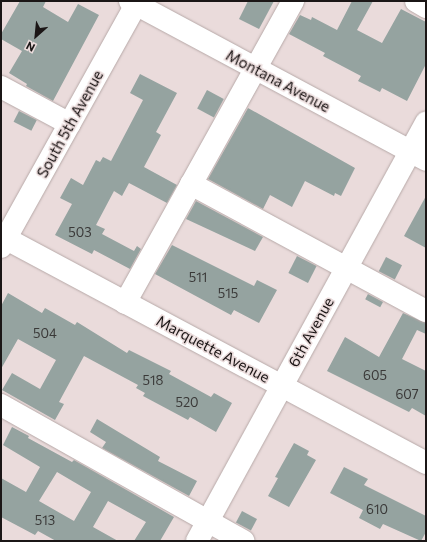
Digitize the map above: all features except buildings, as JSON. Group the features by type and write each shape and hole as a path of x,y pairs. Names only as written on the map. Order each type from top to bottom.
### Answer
{"street":[{"path":"125,303 293,1"},
{"path":"416,1 426,7"},
{"name":"Montana Avenue","path":"135,2 254,69 418,156"},
{"name":"South 5th Avenue","path":"3,240 70,124 135,2"},
{"path":"1,87 70,124"},
{"name":"6th Avenue","path":"197,541 346,268 418,156 426,123"},
{"path":"191,184 426,311"},
{"name":"Marquette Avenue","path":"3,240 282,385 426,463"},
{"path":"1,405 243,541"}]}
